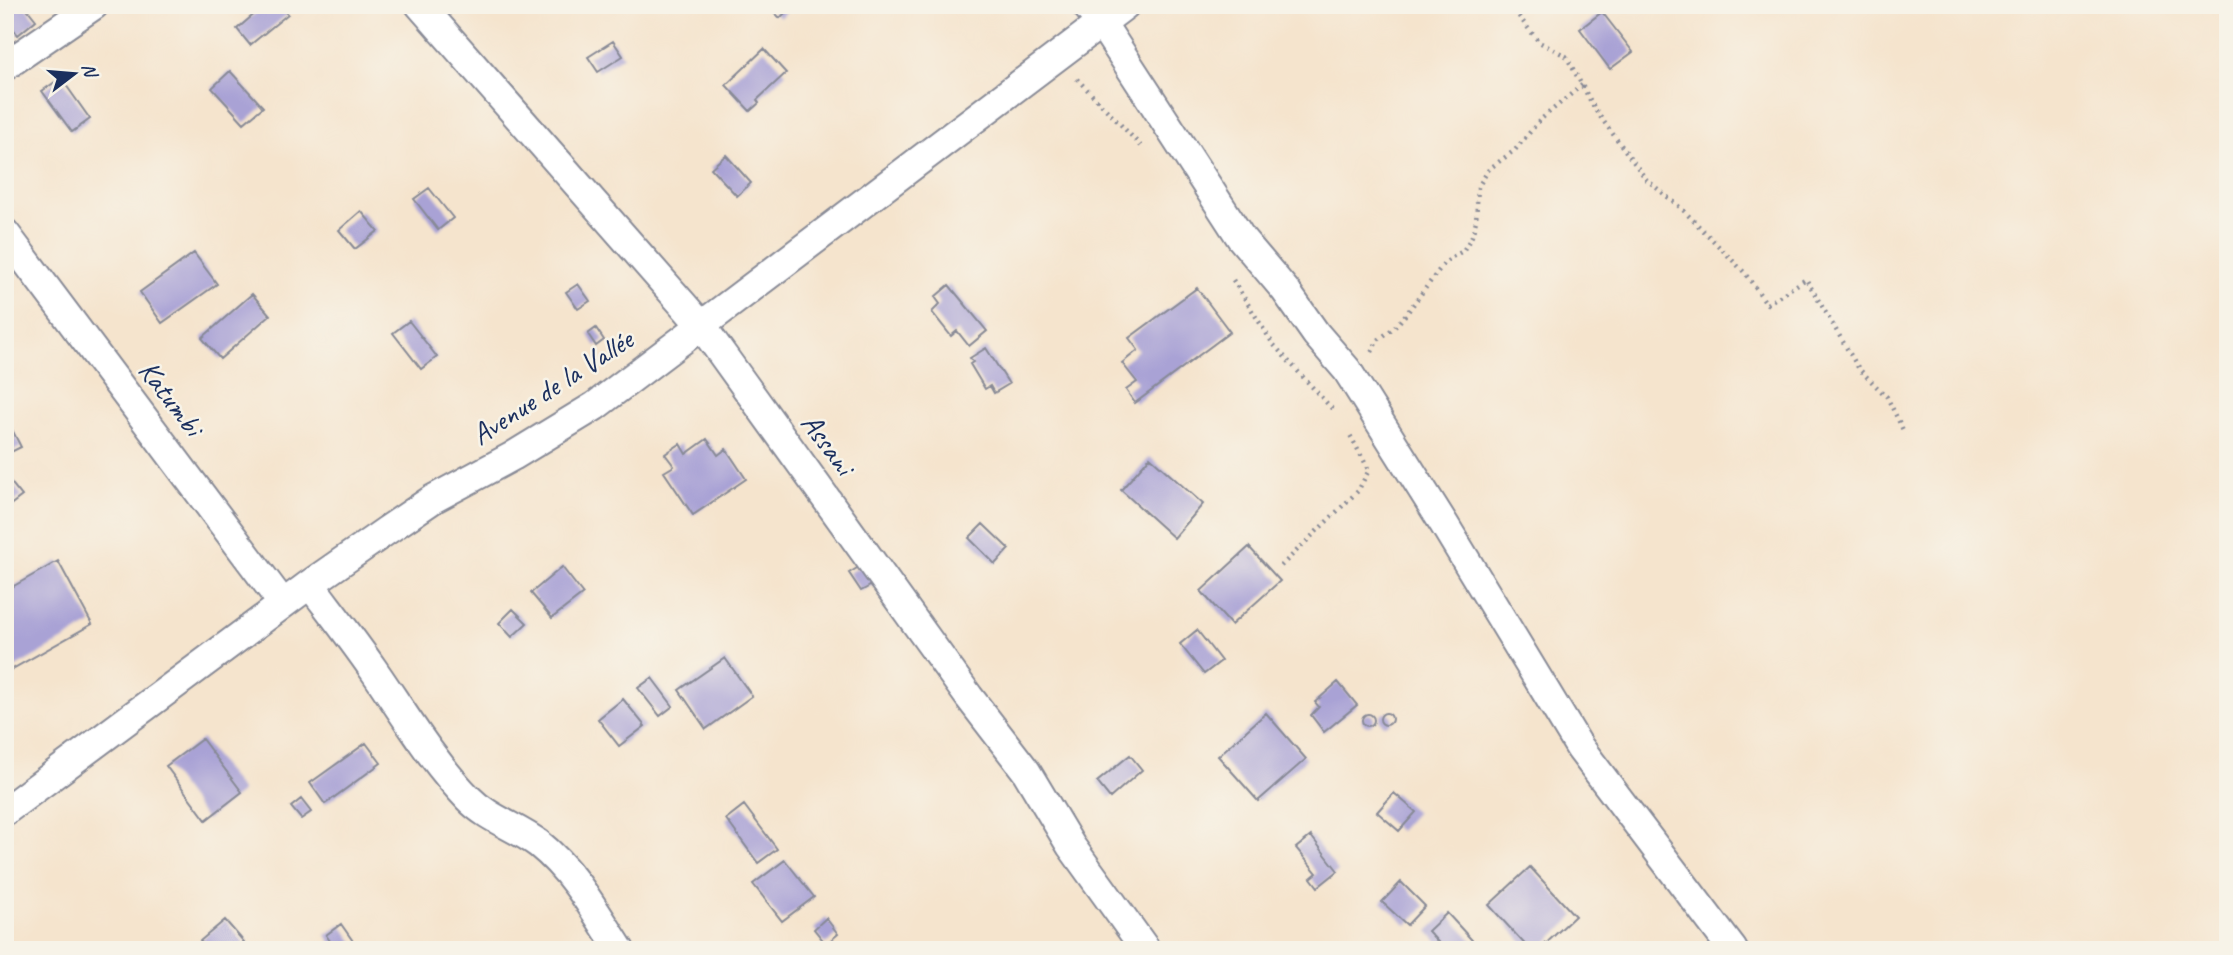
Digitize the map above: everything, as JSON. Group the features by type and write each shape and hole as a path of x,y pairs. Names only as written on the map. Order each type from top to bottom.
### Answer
{"street":[{"path":"5,66 94,5"},
{"name":"Assani","path":"420,5 701,324 969,697 1026,771 1071,846 1146,950"},
{"name":"Avenue de la Vallée","path":"5,811 310,584 433,499 523,450 595,406 1094,14 1125,5"},
{"path":"1094,14 1241,238 1347,370 1580,748 1733,950"},
{"name":"Katumbi","path":"5,233 283,604"},
{"path":"310,584 372,667 418,735 468,799 504,825 537,842 552,855 585,895 620,950"}],"path":[{"path":"1510,5 1538,42 1566,56 1595,111 1646,179 1682,209 1744,272 1767,304 1806,279 1859,369 1887,397 1904,432"},
{"path":"1347,370 1372,352 1377,341 1395,327 1442,266 1463,251 1472,236 1476,221 1478,187 1489,169 1515,150 1540,120 1582,85"},
{"path":"1231,276 1273,344 1339,416"},
{"path":"1281,566 1358,491 1369,470 1351,440 1348,427"}],"building":[{"path":"5,5 24,5 36,20 18,35 5,18"},
{"path":"265,5 280,5 288,14 250,45 237,29"},
{"path":"767,5 793,5 780,18"},
{"path":"1602,12 1633,52 1610,69 1580,29"},
{"path":"613,41 623,56 598,72 588,57"},
{"path":"764,49 786,73 757,100 759,103 750,111 726,85"},
{"path":"230,71 263,107 244,123 212,88"},
{"path":"61,78 90,119 72,132 42,91"},
{"path":"726,155 751,183 737,196 711,168"},
{"path":"429,188 453,218 438,230 414,199"},
{"path":"361,211 378,231 355,249 339,230"},
{"path":"194,253 217,284 162,323 140,292"},
{"path":"578,284 590,301 578,309 566,292"},
{"path":"949,285 987,331 969,346 957,331 951,336 932,312 940,304 935,297"},
{"path":"1197,288 1230,332 1135,403 1126,390 1137,382 1122,363 1138,350 1129,338"},
{"path":"252,294 270,315 220,359 202,338"},
{"path":"409,321 437,357 421,369 393,333"},
{"path":"596,328 604,340 596,346 588,334"},
{"path":"986,348 1009,384 994,393 990,386 985,389 970,364 973,362 970,358"},
{"path":"5,416 21,447 5,455"},
{"path":"707,439 718,455 726,449 746,479 693,515 664,472 674,466 665,454 680,444 686,454"},
{"path":"1150,457 1203,504 1174,538 1121,490"},
{"path":"5,475 22,496 5,509"},
{"path":"983,524 1009,549 995,564 969,538"},
{"path":"1249,547 1280,581 1231,625 1201,591"},
{"path":"58,561 92,624 7,672 5,591"},
{"path":"867,562 879,581 861,591 849,573"},
{"path":"562,567 583,594 552,618 531,593"},
{"path":"513,609 527,623 512,637 499,623"},
{"path":"1197,630 1221,661 1204,674 1180,644"},
{"path":"725,658 752,696 706,729 679,690"},
{"path":"652,678 673,706 660,716 638,688"},
{"path":"1338,682 1357,705 1324,732 1311,715 1319,707 1315,702"},
{"path":"623,699 645,726 619,746 598,719"},
{"path":"1266,713 1306,759 1258,801 1218,756"},
{"path":"1386,713 1392,719 1386,725 1380,719"},
{"path":"1363,715 1373,715 1373,725 1363,725"},
{"path":"202,739 242,792 206,820 166,766"},
{"path":"366,743 381,763 325,804 310,783"},
{"path":"1130,755 1142,770 1110,798 1097,782"},
{"path":"1394,793 1416,812 1399,831 1377,812"},
{"path":"301,799 311,812 301,819 291,807"},
{"path":"744,805 777,849 758,863 726,819"},
{"path":"1311,836 1338,871 1318,887 1311,878 1317,873 1296,848"},
{"path":"785,860 814,897 782,921 753,884"},
{"path":"1530,867 1575,916 1539,950 1530,950 1489,905"},
{"path":"1401,882 1425,906 1407,925 1382,902"},
{"path":"1447,913 1481,950 1445,950 1428,931"},
{"path":"826,918 838,934 826,944 814,929"},
{"path":"225,920 244,942 236,950 208,950 200,941"},
{"path":"341,924 355,944 346,950 336,950 326,935"}]}
